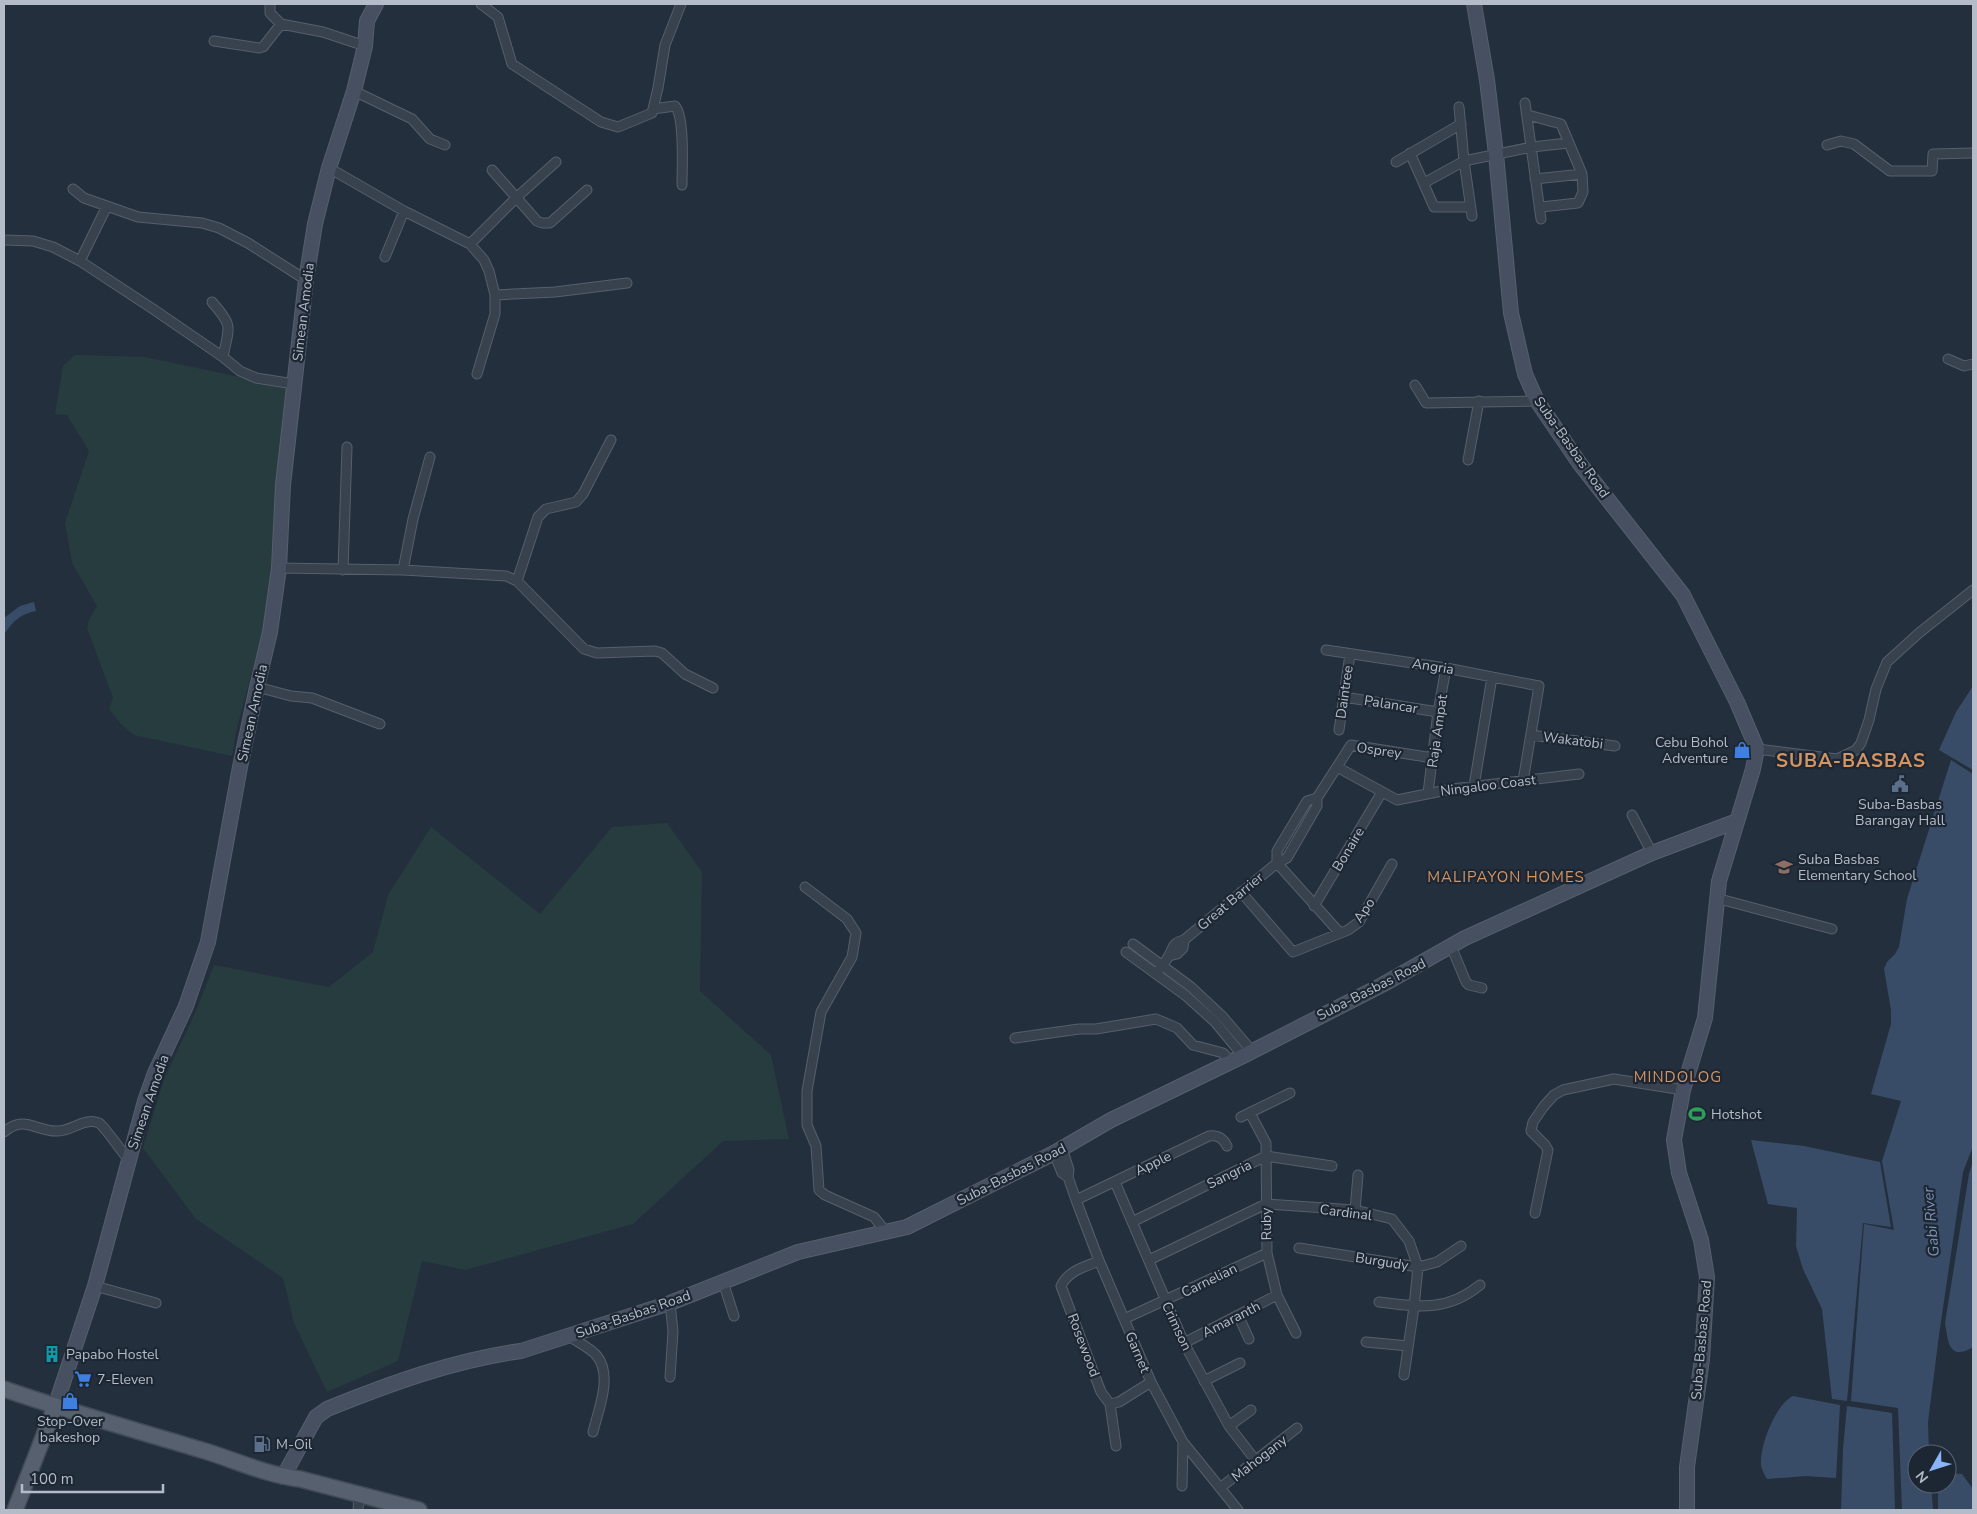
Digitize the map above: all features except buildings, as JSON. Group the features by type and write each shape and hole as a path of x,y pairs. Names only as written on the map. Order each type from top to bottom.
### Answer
{"main road":[{"path":"4,1389 283,1477 300,1479 419,1510"},
{"path":"15,1510 55,1406"}],"street":[{"path":"270,4 270,13 281,24 323,32 365,46"},
{"name":"Simean Amodia","path":"55,1406 95,1286 128,1159 155,1074 186,1006 206,952 257,687 270,632 279,568 282,485 306,280 315,224 329,168 354,91 365,46 368,21 376,4"},
{"path":"481,4 498,17 512,64 601,122 618,127 649,116 653,108 662,72 665,46 681,4"},
{"name":"Suba-Basbas Road","path":"1474,4 1487,80 1496,154 1511,313 1525,374 1537,401 1580,464 1683,595 1737,702 1757,749 1753,769 1719,881 1705,1018 1683,1090 1674,1140 1685,1194 1701,1240 1707,1277 1702,1359 1687,1467 1687,1510"},
{"path":"214,41 263,47 281,24"},
{"path":"354,91 399,111 412,119 430,139 445,145"},
{"path":"1525,103 1541,219"},
{"path":"653,108 675,106 679,110 682,186"},
{"path":"1460,107 1469,207 1472,216"},
{"path":"1528,115 1561,124 1582,174 1583,192 1578,203 1540,207"},
{"path":"1396,162 1461,124"},
{"path":"1827,144 1841,141 1854,144 1890,171 1932,172 1933,154 1973,153"},
{"path":"1424,183 1464,161 1568,143"},
{"path":"1410,153 1434,207 1469,207"},
{"path":"470,244 517,197 556,162"},
{"path":"329,168 404,211 470,244 487,265 494,295 495,314 477,374"},
{"path":"492,170 537,221 542,223 550,223 587,190"},
{"path":"1536,178 1582,174"},
{"path":"73,189 84,198 138,217 152,220 202,223 219,228 248,243 306,280"},
{"path":"80,261 107,206"},
{"path":"385,257 404,211"},
{"path":"4,240 33,241 53,247 80,261 223,357 240,371 256,378 294,384"},
{"path":"494,295 556,292 627,283"},
{"path":"212,302 227,320 229,326 223,357"},
{"path":"1948,359 1964,366 1973,364"},
{"path":"1415,385 1426,403 1537,401"},
{"path":"1468,460 1479,401"},
{"path":"517,581 538,518 546,510 576,502 583,494 611,440"},
{"path":"343,570 347,447"},
{"path":"403,570 413,519 430,457"},
{"path":"279,568 403,570 506,576 517,581 584,649 598,653 662,652 685,674 713,688"},
{"path":"1757,749 1837,759 1856,750 1867,728 1876,689 1887,662 1919,633 1973,590"},
{"name":"Angria","path":"1326,650 1446,668 1539,686 1531,735"},
{"name":"Daintree","path":"1339,730 1350,654"},
{"name":"Raja Ampat","path":"1428,793 1438,712 1446,668"},
{"path":"1474,786 1492,677"},
{"path":"257,687 291,696 312,698 380,724"},
{"name":"Palancar","path":"1344,697 1438,712"},
{"path":"1522,780 1531,735"},
{"name":"Wakatobi","path":"1531,735 1614,746"},
{"name":"Osprey","path":"1337,767 1351,745 1432,758"},
{"path":"1337,767 1382,792"},
{"name":"Great Barrier","path":"1156,974 1170,956 1183,948 1184,940 1277,862 1287,858 1317,806 1316,798 1337,767"},
{"name":"Ningaloo Coast","path":"1382,792 1397,800 1474,786 1579,774"},
{"name":"Bonaire","path":"1314,906 1382,792"},
{"path":"1632,814 1652,853"},
{"name":"Suba-Basbas Road","path":"283,1477 316,1417 327,1409 452,1365 496,1354 521,1351 670,1303 798,1252 907,1227 1058,1150 1111,1120 1382,985 1452,946 1508,918 1652,853 1737,821"},
{"path":"1277,862 1339,932"},
{"name":"Apo","path":"1241,892 1293,952 1348,930 1359,922 1392,864"},
{"path":"805,887 847,919 856,933 852,958 821,1012 807,1091 807,1125 816,1146 819,1190 825,1195 874,1217 886,1232"},
{"path":"1716,898 1832,929"},
{"path":"1133,944 1191,987 1222,1016 1242,1056"},
{"path":"1452,946 1466,982 1469,985 1482,988"},
{"path":"1126,952 1185,995 1215,1022 1242,1056"},
{"path":"1015,1038 1079,1029 1096,1029 1156,1019 1177,1028 1193,1045 1242,1056"},
{"path":"1535,1213 1548,1150 1531,1131 1533,1122 1554,1095 1563,1090 1614,1079 1683,1090"},
{"path":"1241,1117 1290,1093"},
{"name":"Ruby","path":"1250,1113 1266,1143 1267,1253 1277,1295 1296,1333"},
{"path":"4,1132 14,1124 22,1123 60,1131 90,1121 100,1124 128,1159"},
{"name":"Apple","path":"1076,1200 1209,1136 1215,1135 1227,1146"},
{"name":"Garnet","path":"1058,1150 1069,1170 1068,1177 1099,1260 1151,1382 1183,1442 1238,1510"},
{"name":"Sangria","path":"1132,1222 1266,1156 1332,1166"},
{"path":"1355,1210 1358,1175"},
{"name":"Crimson","path":"1115,1182 1184,1343 1229,1426 1256,1460"},
{"name":"Cardinal","path":"1149,1260 1266,1204 1355,1210 1392,1219 1409,1241 1418,1267 1404,1375"},
{"name":"Burgudy","path":"1299,1248 1418,1267 1437,1262 1461,1246"},
{"name":"Carnelian","path":"1124,1319 1267,1253"},
{"name":"Rosewood","path":"1099,1260 1065,1277 1061,1286 1101,1392 1110,1404"},
{"path":"723,1282 734,1316"},
{"path":"1379,1302 1414,1307 1443,1304 1458,1299 1480,1285"},
{"path":"95,1286 156,1303"},
{"name":"Amaranth","path":"1184,1343 1277,1295"},
{"path":"670,1303 673,1331 670,1376"},
{"path":"1238,1315 1249,1339"},
{"path":"568,1336 597,1356 605,1381 593,1432"},
{"path":"1366,1342 1408,1346"},
{"path":"1204,1381 1240,1363"},
{"path":"1116,1446 1110,1404 1119,1402 1151,1382"},
{"path":"1229,1426 1251,1410"},
{"name":"Mahogany","path":"1220,1488 1297,1428"},
{"path":"1182,1486 1183,1442"},
{"path":"358,1510 359,1495"}],"green space":[{"path":"75,355 145,357 286,387 268,611 236,732 232,756 134,735 121,724 109,709 113,698 87,628 97,606 72,563 65,523 89,451 67,415 55,414 63,366"},
{"path":"667,823 702,872 700,991 771,1055 789,1139 723,1141 633,1224 465,1270 422,1261 398,1361 327,1392 294,1323 283,1278 196,1219 143,1148 164,1079 196,1011 214,965 329,987 373,952 388,895 431,827 540,914 612,827"}],"water":[{"path":"34,602 36,611 18,618 5,633 4,618 20,606"},
{"path":"1973,686 1973,770 1939,750 1956,712"},
{"name":"Gabi River","path":"1951,760 1973,774 1973,1146 1963,1172 1928,1422 1929,1444 1907,1444 1907,1494 1932,1494 1933,1510 1902,1510 1898,1408 1851,1401 1864,1224 1894,1230 1882,1161 1901,1101 1871,1094 1891,1024 1891,1010 1884,969 1899,947 1907,899"},
{"path":"1751,1140 1804,1146 1880,1162 1891,1227 1863,1223 1847,1401 1832,1399 1822,1309 1803,1269 1796,1246 1797,1208 1768,1204"},
{"path":"1973,1161 1973,1347 1959,1352 1954,1351 1951,1347 1945,1323 1969,1174"},
{"path":"1793,1396 1840,1405 1836,1478 1806,1476 1767,1479 1761,1463 1764,1444 1775,1415 1787,1400"},
{"path":"1847,1406 1892,1413 1895,1510 1841,1510 1843,1449"},
{"path":"1957,1474 1962,1474 1973,1489 1973,1510 1938,1510 1938,1494 1957,1494"}],"place":[{"name":"Cebu Bohol Adventure","path":"1742,750"},
{"name":"Suba-Basbas Barangay Hall","path":"1900,784"},
{"name":"Suba Basbas Elementary School","path":"1784,867"},
{"name":"Hotshot","path":"1697,1114"},
{"name":"Papabo Hostel","path":"52,1354"},
{"name":"7-Eleven","path":"83,1379"},
{"name":"Stop-Over bakeshop","path":"70,1401"},
{"name":"M-Oil","path":"262,1444"}],"district":[{"name":"SUBA-BASBAS","path":"1851,760"},
{"name":"MALIPAYON HOMES","path":"1506,877"},
{"name":"MINDOLOG","path":"1678,1077"}]}
